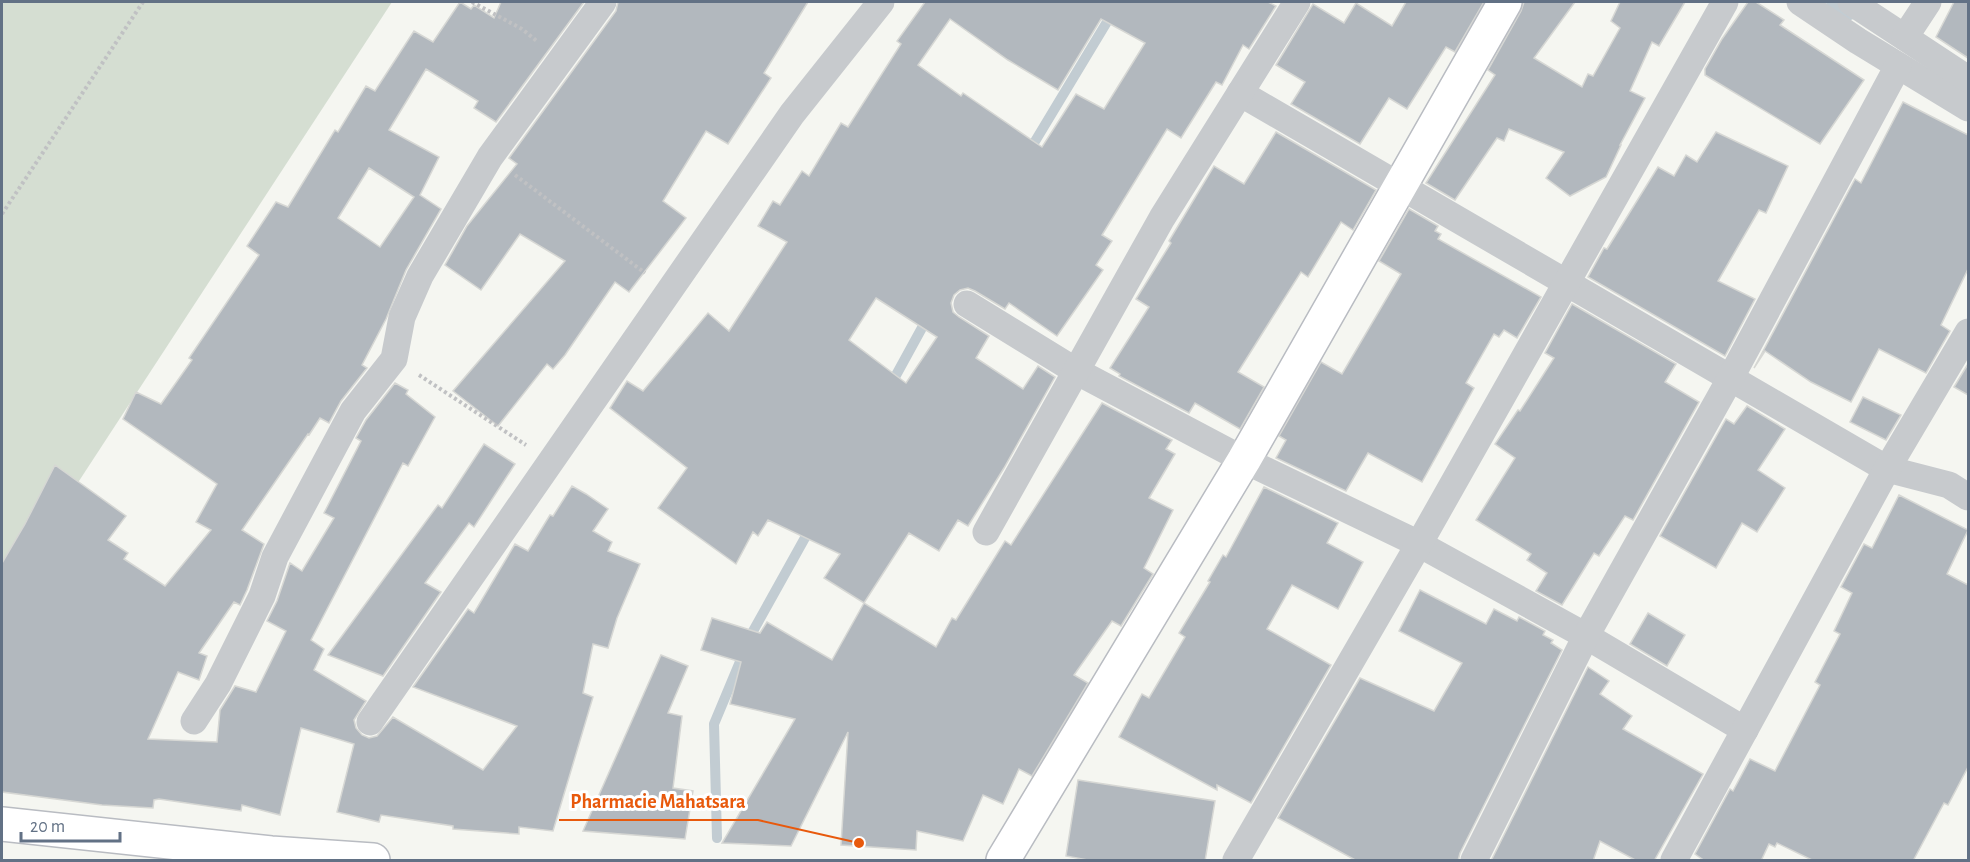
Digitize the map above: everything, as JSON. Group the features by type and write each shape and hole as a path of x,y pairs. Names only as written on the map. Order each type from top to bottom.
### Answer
{"street":[{"path":"194,721 218,684 262,596 275,557 353,411 394,359 402,317 420,276 490,157 603,2"},
{"path":"370,722 792,114 881,2"},
{"path":"986,532 1162,218 1297,2"},
{"path":"1003,861 1244,460 1505,2"},
{"path":"1236,861 1419,544 1725,2"},
{"path":"1800,2 1858,41 1968,108"},
{"path":"1851,2 1968,79"},
{"path":"1905,38 1928,2"},
{"path":"1474,861 1586,636 1730,379 1898,66"},
{"path":"1240,93 1887,470 1949,485 1968,497"},
{"path":"967,304 1076,371 1244,460 1419,544 1586,636 1745,730"},
{"path":"1674,861 1887,470 1968,332"},
{"path":"2,824 271,853 373,861"}],"path":[{"path":"2,214 143,2"},
{"path":"472,2 522,29 559,60"},
{"path":"490,157 670,292"},
{"path":"394,359 528,446 547,467"}],"shaded area":[{"path":"2,2 392,2 2,597"}],"building":[{"path":"460,2 471,9 474,5 494,18 501,2 584,2 496,122 474,108 478,101 426,69 389,130 439,157 420,195 441,209 406,270 386,319 362,365 367,368 341,401 329,423 320,418 242,530 264,544 247,590 240,605 234,602 199,653 207,656 199,680 178,672 148,739 217,742 220,710 235,686 256,692 286,631 267,621 277,601 290,563 302,571 334,518 324,513 361,441 356,438 366,420 395,383 408,390 406,394 435,417 408,466 403,463 311,640 324,649 314,670 366,701 354,720 356,728 362,735 369,738 377,736 393,717 483,770 517,726 413,687 468,609 474,613 515,544 528,551 550,515 553,516 572,486 586,494 608,509 593,531 612,542 608,551 640,564 617,618 608,648 593,644 583,693 593,697 553,831 519,827 519,834 453,829 453,826 381,815 379,822 337,812 354,744 301,728 280,815 242,805 241,811 159,799 154,800 153,808 102,805 2,792 2,563 55,465 126,516 108,540 128,553 124,559 165,586 211,530 196,522 217,484 123,419 136,392 161,404 192,360 189,358 259,255 247,246 276,202 288,207 335,130 338,132 366,86 375,91 414,31 433,42","holes":["369,168 414,197 380,247 338,218"]},
{"path":"618,2 808,2 764,73 771,78 728,144 706,131 663,201 686,218 629,292 615,282 565,355 553,369 547,364 498,426 453,391 565,261 520,234 481,290 445,265 467,226 517,164 509,158 616,11"},
{"path":"925,2 1268,2 1276,6 1249,49 1243,45 1222,85 1216,82 1181,138 1167,129 1102,235 1112,241 1096,265 1103,270 1057,336 1009,303 1005,309 968,288 954,295 951,303 953,312 989,336 976,358 1023,389 1038,366 1055,377 1004,468 968,526 958,520 939,551 909,533 864,603 824,578 840,554 768,520 758,536 753,532 736,564 658,508 687,468 610,408 627,381 643,391 708,313 729,331 787,242 758,226 773,201 780,205 802,171 809,176 841,123 848,127 901,44 897,41","holes":["950,19 1008,60 1058,90 1101,19 1145,43 1104,109 1076,94 1042,147 963,93 961,96 918,65","876,298 937,337 906,383 849,340"]},
{"path":"1406,2 1484,2 1455,52 1446,47 1407,109 1389,98 1360,144 1291,104 1305,82 1276,65 1313,4 1344,23 1356,3 1392,26"},
{"path":"1524,2 1575,2 1534,58 1582,87 1588,74 1593,76 1620,28 1611,21 1620,2 1685,2 1659,46 1652,42 1630,91 1645,98 1606,177 1570,196 1546,178 1564,152 1509,129 1504,141 1497,138 1455,200 1426,183 1495,75 1488,70"},
{"path":"1748,2 1756,2 1784,20 1780,25 1864,80 1820,144 1705,75 1705,69 1722,39"},
{"path":"1954,2 1968,2 1968,58 1936,37"},
{"path":"1903,102 1968,135 1968,269 1941,325 1950,331 1926,373 1879,349 1851,402 1811,382 1765,351 1754,368 1855,179 1861,183"},
{"path":"1276,132 1376,190 1353,230 1341,222 1308,277 1301,272 1238,372 1264,387 1240,429 1195,403 1189,413 1119,376 1120,374 1110,368 1149,307 1136,299 1171,243 1169,241 1214,166 1244,184"},
{"path":"1716,132 1788,166 1766,213 1759,210 1718,281 1755,299 1725,356 1588,277 1604,248 1607,249 1658,167 1674,176 1686,155 1697,162"},
{"path":"1409,209 1438,226 1435,231 1441,234 1438,239 1541,297 1517,338 1504,330 1499,337 1494,334 1466,383 1474,388 1422,482 1368,453 1346,491 1276,458 1286,440 1279,436 1321,362 1342,374 1401,274 1379,261"},
{"path":"1572,304 1676,364 1665,382 1699,402 1633,520 1625,516 1599,556 1594,553 1562,605 1536,591 1547,573 1527,560 1531,554 1476,520 1515,458 1495,444 1518,410 1520,411 1554,358 1545,353"},
{"path":"1968,364 1968,395 1954,387"},
{"path":"1863,397 1901,415 1886,440 1850,422"},
{"path":"1102,403 1172,440 1166,449 1175,454 1149,498 1173,510 1144,568 1153,574 1121,626 1112,621 1074,675 1088,683 1032,776 1019,769 1003,804 983,795 963,841 917,831 916,850 841,845 848,732 791,846 722,843 795,719 730,704 741,662 701,650 712,618 760,633 767,622 832,660 864,603 936,647 952,618 956,620 1005,541 1011,545"},
{"path":"1747,406 1785,429 1758,470 1785,488 1757,532 1742,523 1716,568 1660,536 1726,419 1734,424"},
{"path":"484,444 515,464 474,527 469,523 425,583 441,592 383,676 328,655 438,505 442,508"},
{"path":"1264,487 1338,523 1327,543 1363,562 1338,609 1292,585 1267,629 1331,665 1251,803 1217,785 1217,790 1119,737 1142,694 1149,698 1185,637 1179,633 1210,582 1208,581 1223,555 1226,557"},
{"path":"1899,495 1968,530 1947,574 1968,585 1968,767 1948,805 1944,803 1913,861 1814,861 1777,843 1775,847 1769,844 1761,861 1705,861 1695,854 1730,789 1733,791 1750,759 1775,771 1820,685 1815,682 1840,634 1834,631 1852,593 1841,587 1864,544 1872,548"},
{"path":"1420,590 1486,624 1494,609 1517,621 1519,617 1545,631 1543,635 1553,640 1551,643 1562,650 1458,861 1357,861 1278,818 1360,678 1434,711 1462,663 1399,631"},
{"path":"1648,613 1685,635 1667,666 1630,644"},
{"path":"661,655 688,666 668,713 682,716 673,788 693,791 685,839 583,831"},
{"path":"1588,667 1609,681 1600,694 1632,716 1623,729 1703,774 1654,861 1637,861 1600,841 1593,861 1491,861"},
{"path":"1078,780 1215,801 1205,861 1093,861 1066,856"}],"waterway":[{"path":"1028,153 1119,2"},
{"path":"1831,2 1850,15"},
{"path":"889,388 929,315"},
{"path":"717,838 714,724 752,633 811,527"}],"place":[{"name":"Pharmacie Mahatsara","path":"859,843"}]}
